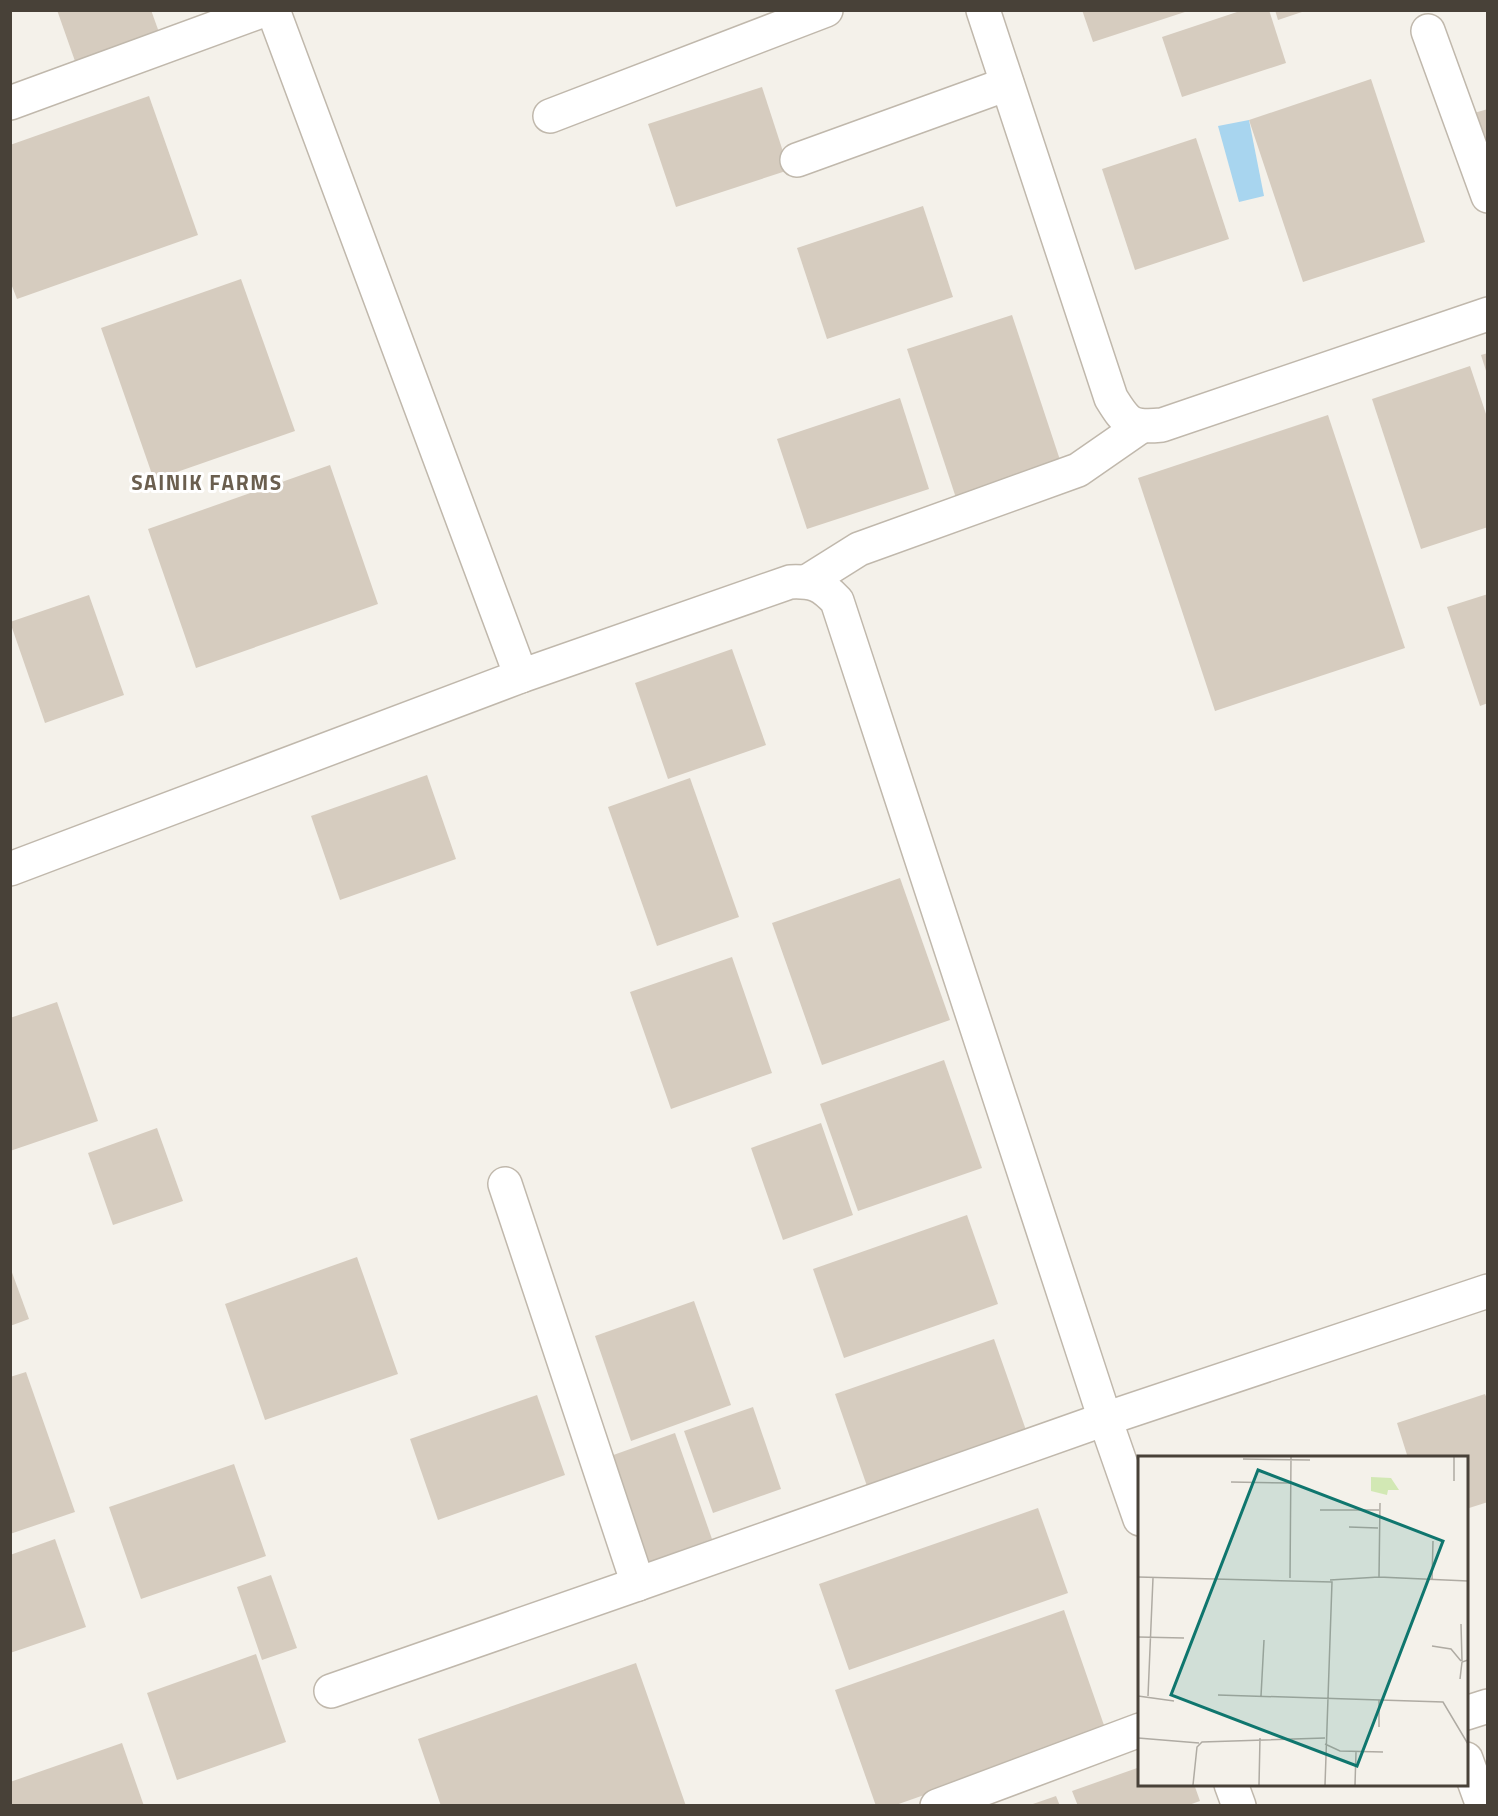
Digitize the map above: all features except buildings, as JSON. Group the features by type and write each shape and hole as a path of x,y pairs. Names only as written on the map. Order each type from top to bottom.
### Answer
{"street":[{"path":"10,103 264,10"},
{"path":"273,10 521,676"},
{"path":"550,116 826,10"},
{"path":"983,10 1111,398 1123,417 1140,427"},
{"path":"1428,32 1488,196"},
{"path":"797,160 1007,84"},
{"path":"808,581 859,549 1078,470 1140,427 1162,425 1488,314"},
{"path":"10,869 521,676 790,582 808,581 825,587 837,601 1138,1513"},
{"path":"504,1184 638,1584"},
{"path":"331,1691 1105,1419 1485,1300"},
{"path":"1468,1713 1488,1706"},
{"path":"937,1806 1138,1731"},
{"path":"1468,1762 1483,1806"},
{"path":"1232,1786 1239,1806"}],"water":[{"path":"1249,120 1264,196 1239,202 1218,126"}],"district":[{"name":"SAINIK FARMS","path":"207,483"}]}
